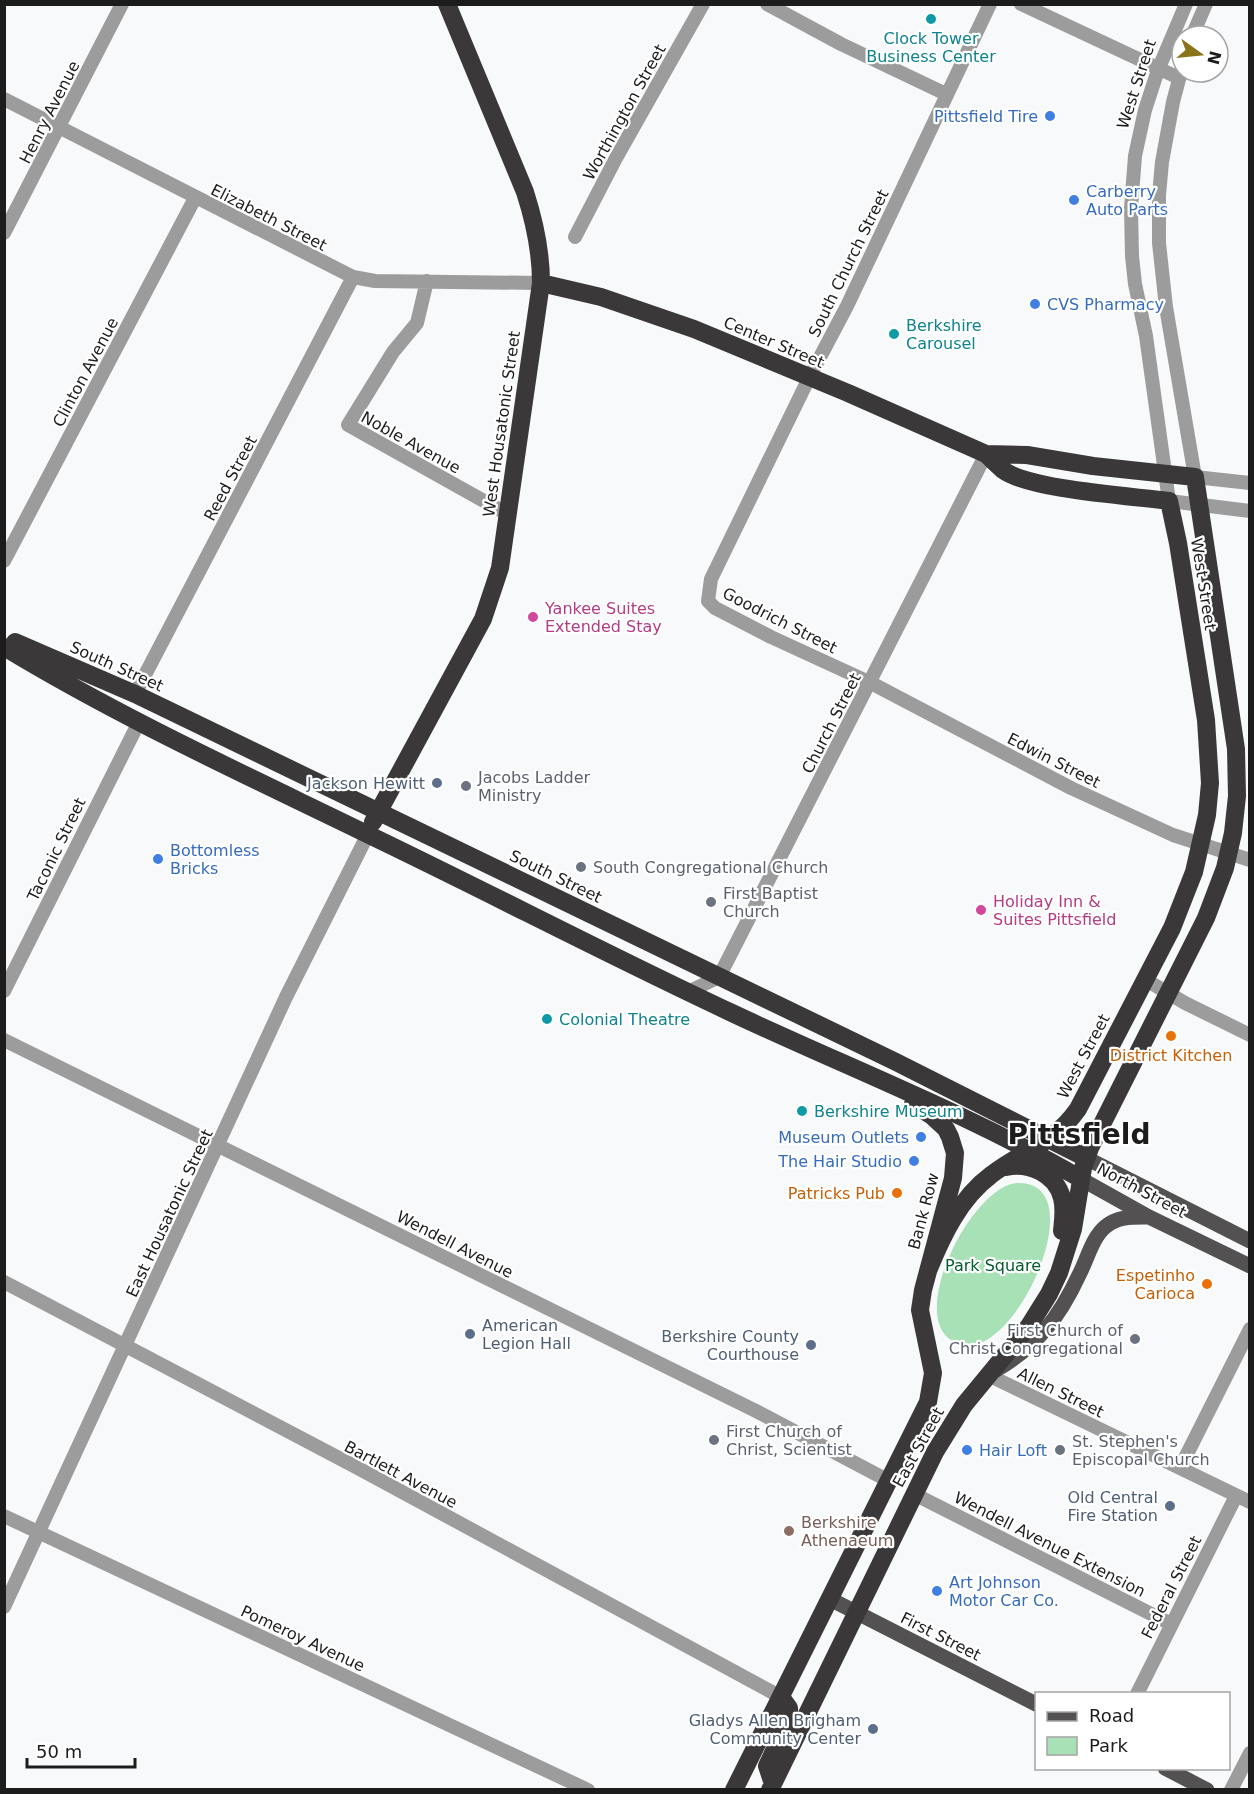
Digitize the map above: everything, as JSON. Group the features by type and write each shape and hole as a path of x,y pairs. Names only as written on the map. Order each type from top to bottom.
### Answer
{"highway":[{"name":"West Housatonic Street","path":"368,834 483,619 500,568 541,283 541,257 535,224 525,192 447,4"},
{"name":"Center Street","path":"541,283 635,307 694,329 986,454 1004,470 1022,479 1055,486 1169,501"},
{"name":"Center Street","path":"986,454 1027,455 1093,466 1195,477"},
{"name":"West Street","path":"1059,1273 1073,1229 1086,1158 1128,1069 1206,918 1229,853 1237,796 1236,749 1195,477"},
{"name":"West Street","path":"1049,1140 1069,1122 1078,1109 1146,980 1186,895 1202,844 1208,815 1209,751 1185,586 1169,501"},
{"name":"South Street","path":"4,638 135,694 897,1062 1086,1158"},
{"name":"South Street","path":"4,647 139,722 688,992 855,1070"},
{"name":"Bank Row","path":"855,1070 932,1116 950,1137 955,1153 954,1170 923,1290 920,1310 933,1373 928,1402 923,1415"},
{"name":"North Street","path":"855,1070 930,1101 1032,1151 1081,1179"},
{"name":"Bank Row","path":"928,1271 949,1225 981,1183 1001,1168 1049,1140"},
{"path":"988,1375 1029,1326 1059,1273 1064,1210 1059,1189 1039,1170 1015,1165 1001,1168"},
{"name":"East Street","path":"771,1787 914,1494 955,1420 988,1375"},
{"name":"East Street","path":"734,1790 923,1415"},
{"path":"771,1787 767,1766 789,1719 789,1708 781,1697"}],"main road":[{"name":"North Street","path":"1086,1158 1250,1241"},
{"name":"North Street","path":"1081,1179 1149,1217 1250,1266"},
{"name":"East Street","path":"988,1375 1027,1350 1052,1323 1097,1238 1107,1225 1122,1218 1149,1217"},
{"name":"First Street","path":"830,1599 1035,1703"},
{"path":"1169,1770 1207,1790"}],"street":[{"name":"Henry Avenue","path":"4,233 122,4"},
{"name":"Worthington Street","path":"575,237 616,158 703,4"},
{"path":"767,4 841,44 946,94"},
{"name":"South Church Street","path":"708,601 711,579 809,378 847,306 990,4"},
{"path":"1021,4 1158,70 1170,72"},
{"name":"West Street","path":"1169,501 1146,336 1135,284 1131,233 1132,182 1145,110 1158,70 1186,4"},
{"path":"1197,24 1206,4"},
{"name":"West Street","path":"1178,84 1162,162 1159,243 1166,304 1195,477"},
{"name":"Elizabeth Street","path":"4,99 353,277 375,281 541,283"},
{"name":"Clinton Avenue","path":"4,561 195,198"},
{"name":"Reed Street","path":"135,694 353,277"},
{"name":"Noble Avenue","path":"427,281 417,323 393,352 348,425 509,515"},
{"name":"Church Street","path":"719,977 986,454"},
{"name":"Center Street","path":"1195,477 1250,483"},
{"name":"Center Street","path":"1169,501 1250,511"},
{"name":"Goodrich Street","path":"708,601 715,608 771,637 871,682"},
{"name":"Edwin Street","path":"871,682 1071,788 1173,835 1250,860"},
{"name":"Taconic Street","path":"4,991 139,722"},
{"name":"East Housatonic Street","path":"4,1607 286,998 368,834"},
{"path":"688,992 719,977"},
{"path":"1146,980 1250,1035"},
{"name":"Wendell Avenue","path":"4,1040 756,1411 889,1481"},
{"name":"Bartlett Avenue","path":"4,1282 781,1697"},
{"path":"1180,1468 1250,1329"},
{"name":"Allen Street","path":"988,1375 1250,1502"},
{"name":"Wendell Avenue Extension","path":"914,1494 1171,1624"},
{"name":"Federal Street","path":"1138,1692 1236,1496"},
{"name":"Pomeroy Avenue","path":"4,1516 588,1790"},
{"path":"1232,1790 1250,1753"}],"green space":[{"name":"Park Square","path":"1016,1183 1039,1189 1049,1207 1049,1234 1041,1264 1027,1294 1008,1321 988,1339 967,1345 947,1337 938,1318 938,1293 946,1264 960,1235 977,1210 997,1191"}],"place":[{"name":"Clock Tower Business Center","path":"931,19"},
{"name":"Pittsfield Tire","path":"1050,116"},
{"name":"Carberry Auto Parts","path":"1074,200"},
{"name":"CVS Pharmacy","path":"1035,304"},
{"name":"Berkshire Carousel","path":"894,334"},
{"name":"Yankee Suites Extended Stay","path":"533,617"},
{"name":"Jackson Hewitt","path":"437,783"},
{"name":"Jacobs Ladder Ministry","path":"466,786"},
{"name":"Bottomless Bricks","path":"158,859"},
{"name":"South Congregational Church","path":"581,867"},
{"name":"First Baptist Church","path":"711,902"},
{"name":"Holiday Inn & Suites Pittsfield","path":"981,910"},
{"name":"Colonial Theatre","path":"547,1019"},
{"name":"District Kitchen","path":"1171,1036"},
{"name":"Berkshire Museum","path":"802,1111"},
{"name":"Museum Outlets","path":"921,1137"},
{"name":"The Hair Studio","path":"914,1161"},
{"name":"Patricks Pub","path":"897,1193"},
{"name":"Espetinho Carioca","path":"1207,1284"},
{"name":"American Legion Hall","path":"470,1334"},
{"name":"First Church of Christ Congregational","path":"1135,1339"},
{"name":"Berkshire County Courthouse","path":"811,1345"},
{"name":"First Church of Christ, Scientist","path":"714,1440"},
{"name":"Hair Loft","path":"967,1450"},
{"name":"St. Stephen's Episcopal Church","path":"1060,1450"},
{"name":"Old Central Fire Station","path":"1170,1506"},
{"name":"Berkshire Athenaeum","path":"789,1531"},
{"name":"Art Johnson Motor Car Co.","path":"937,1591"},
{"name":"Gladys Allen Brigham Community Center","path":"873,1729"}],"district":[{"name":"Pittsfield","path":"1079,1134"}]}
